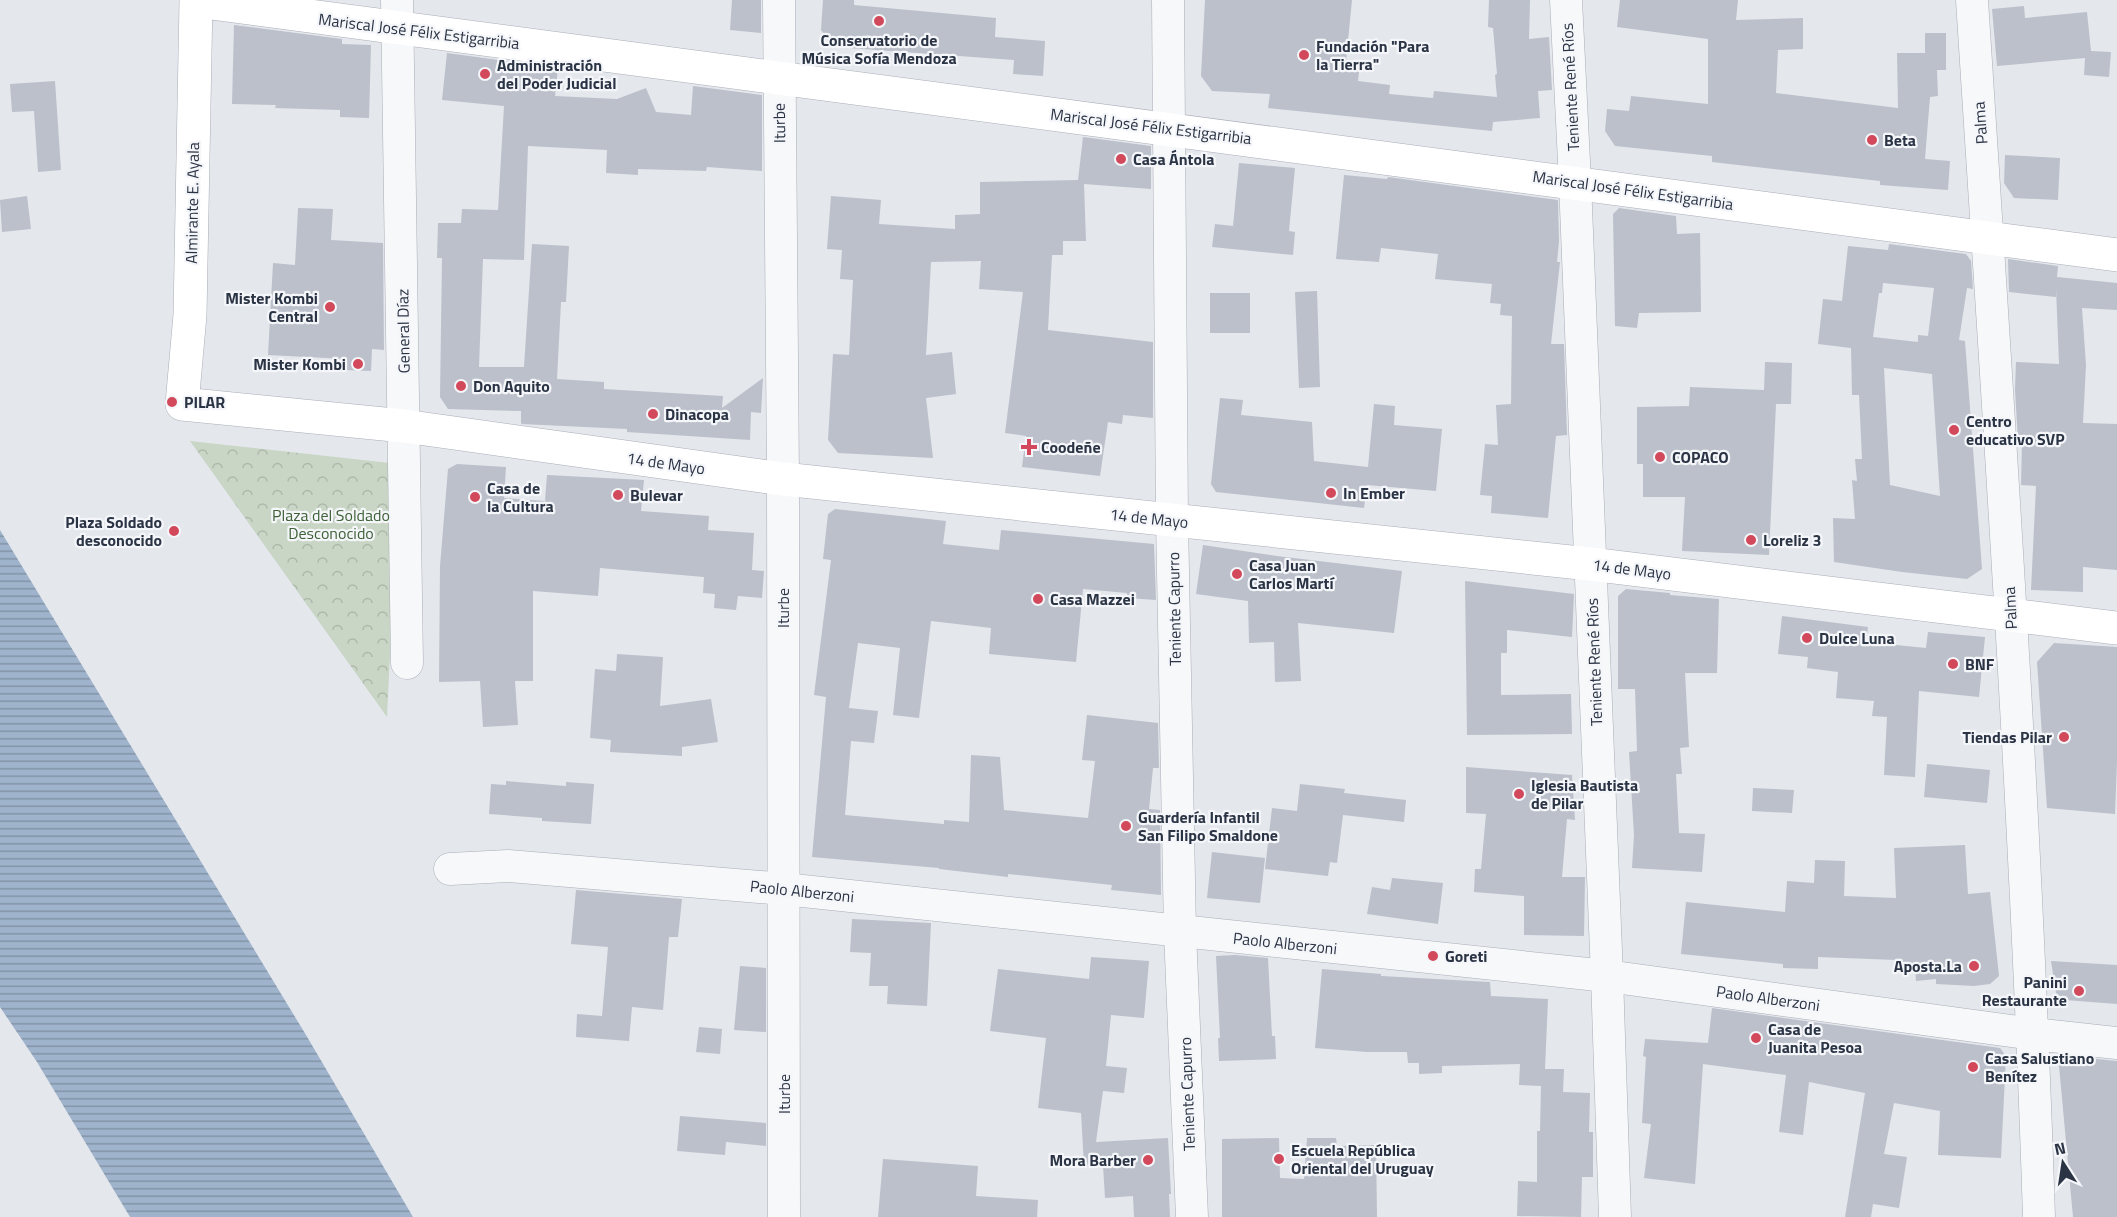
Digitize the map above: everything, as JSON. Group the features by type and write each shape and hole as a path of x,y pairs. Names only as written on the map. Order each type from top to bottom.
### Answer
{"main road":[{"name":"Mariscal José Félix Estigarribia","path":"190,1 397,14 779,78 2117,255"},
{"name":"Almirante E. Ayala","path":"182,404 190,315 190,1"},
{"name":"14 de Mayo","path":"182,404 404,426 783,480 1590,564 2117,627"}],"street":[{"name":"Iturbe","path":"779,0 783,480 783,1217"},
{"name":"Teniente Capurro","path":"1168,0 1172,520 1180,932 1192,1217"},
{"name":"Teniente René Ríos","path":"1566,0 1615,1217"},
{"name":"Palma","path":"1972,0 2010,615 2033,1034 2039,1217"},
{"name":"General Díaz","path":"397,14 407,663"},
{"name":"Paolo Alberzoni","path":"450,869 508,866 784,889 1607,976 2033,1034 2117,1043"}],"green space":[{"name":"Plaza del Soldado Desconocido","path":"190,441 399,464 387,717"}],"water":[{"path":"0,530 306,1035 413,1217 130,1217 37,1062 0,1007"}],"building":[{"path":"732,0 761,0 761,33 730,30"},
{"path":"823,0 854,0 854,5 996,18 995,37 1045,41 1043,76 1013,74 1014,60 835,47 821,30"},
{"path":"1205,0 1352,0 1346,61 1360,62 1358,81 1390,85 1389,94 1433,98 1434,91 1497,97 1493,28 1488,27 1489,0 1530,0 1529,39 1549,37 1552,90 1538,91 1540,118 1493,122 1492,131 1268,108 1270,94 1212,91 1201,76"},
{"path":"1620,0 1738,0 1736,20 1803,18 1803,49 1778,50 1776,93 1898,108 1897,53 1925,53 1925,33 1946,33 1946,70 1937,70 1938,96 1930,97 1925,159 1950,161 1948,190 1880,185 1880,181 1712,162 1712,156 1615,146 1605,131 1607,109 1629,111 1631,96 1708,104 1708,39 1617,27"},
{"path":"2024,6 2025,18 2087,12 2091,51 2111,52 2109,77 2084,75 2085,58 1997,66 1992,9"},
{"path":"234,25 342,39 342,44 371,45 369,118 340,117 340,110 232,104"},
{"path":"447,53 558,68 555,96 617,99 646,88 656,112 691,115 693,86 762,95 762,171 707,167 706,171 638,169 638,175 606,173 607,150 528,146 524,260 483,259 479,367 524,367 532,244 569,246 566,302 561,302 557,379 604,382 604,389 723,396 722,408 763,378 761,413 751,412 750,440 627,432 627,429 522,424 521,411 448,409 440,397 442,258 437,258 438,223 461,223 462,209 498,210 504,106 442,100"},
{"path":"55,81 61,170 38,172 34,111 12,112 10,84"},
{"path":"1083,137 1151,146 1151,189 1084,184 1086,241 1063,241 1063,255 1052,255 1048,330 1153,342 1153,418 1123,415 1122,424 1108,422 1100,476 1022,467 1026,436 1005,433 1023,292 979,289 981,261 931,262 926,355 952,352 956,394 926,398 933,458 838,453 828,440 833,354 849,355 853,280 840,279 842,250 827,249 831,196 881,200 879,224 955,229 955,215 980,214 980,182 1078,180"},
{"path":"2005,155 2060,158 2058,200 2014,198 2004,183"},
{"path":"1239,163 1295,168 1289,231 1295,232 1293,255 1212,247 1215,224 1233,226"},
{"path":"1344,175 1387,179 1388,177 1558,200 1557,262 1560,262 1551,344 1564,344 1567,435 1556,436 1548,518 1491,513 1492,496 1480,495 1485,444 1498,445 1496,405 1511,404 1512,316 1500,315 1501,304 1490,303 1492,284 1435,279 1438,254 1381,248 1379,262 1336,259"},
{"path":"27,196 31,229 2,232 0,200"},
{"name":"Mister Kombi Central","path":"298,208 333,209 331,240 383,243 384,350 372,349 371,371 346,370 346,359 268,355 273,263 295,265"},
{"path":"1619,208 1676,216 1677,234 1700,233 1701,312 1639,313 1637,328 1615,326 1613,214"},
{"path":"1889,244 1966,254 1971,261 1973,289 1967,288 1959,340 1965,341 1982,569 1967,579 1834,562 1833,518 1855,519 1852,480 1857,481 1855,459 1862,459 1859,395 1852,395 1851,348 1818,344 1823,299 1842,301 1848,246 1888,250","holes":["1883,283 1934,288 1928,336 1918,335 1918,342 1873,337 1879,293 1882,293","1884,368 1932,374 1940,496 1890,485"]},
{"path":"2008,259 2058,266 2057,277 2117,283 2117,310 2082,308 2086,365 2083,423 2117,424 2117,570 2083,567 2083,592 2031,590 2036,486 2021,485 2022,441 2018,441 2016,362 2059,364 2056,288 2056,297 2009,292"},
{"path":"1317,291 1320,387 1299,388 1295,292"},
{"path":"1210,293 1250,293 1250,333 1210,333"},
{"path":"1765,362 1792,363 1791,404 1776,404 1769,555 1682,551 1685,497 1643,497 1643,464 1637,464 1637,407 1689,406 1690,387 1764,390"},
{"path":"1220,398 1243,400 1241,415 1312,422 1314,461 1368,467 1374,404 1395,406 1394,425 1442,429 1436,491 1367,485 1364,508 1216,492 1211,484"},
{"path":"457,464 506,467 504,498 545,501 547,475 644,480 641,511 709,516 708,530 754,533 752,570 764,571 762,598 738,596 736,610 714,608 715,594 703,593 704,577 600,568 598,596 533,591 533,681 515,681 518,725 483,727 480,681 439,682 440,566 448,469"},
{"path":"835,509 946,521 943,544 999,550 1001,530 1154,544 1156,600 1127,598 1127,593 1083,589 1076,662 989,654 991,628 931,621 919,718 893,715 900,648 858,643 849,708 878,711 874,743 851,741 845,815 944,824 944,820 969,822 971,755 1000,757 1004,810 1088,818 1095,761 1082,760 1087,715 1158,723 1159,768 1153,768 1149,809 1160,810 1161,895 1111,890 1112,885 812,857 826,697 814,695 831,560 823,559 828,514"},
{"path":"1203,545 1402,571 1394,633 1298,623 1301,681 1275,682 1274,642 1249,643 1248,601 1196,594"},
{"path":"1465,581 1574,594 1572,637 1507,630 1507,653 1501,653 1501,695 1571,694 1572,734 1467,735"},
{"path":"1626,589 1719,599 1717,673 1685,673 1689,747 1680,748 1682,774 1676,774 1679,833 1705,834 1702,872 1632,868 1634,835 1629,752 1637,751 1635,689 1618,689 1618,596"},
{"path":"1782,616 1868,627 1866,642 1926,648 1928,632 1985,637 1979,697 1919,691 1915,777 1884,775 1887,717 1872,716 1874,701 1836,698 1838,672 1807,668 1808,657 1778,654"},
{"name":"Tiendas Pilar","path":"2054,643 2117,647 2115,814 2047,808 2037,662"},
{"path":"617,654 663,657 660,706 711,699 718,742 682,747 682,756 610,752 611,740 590,738 595,669 616,671"},
{"path":"1927,764 1990,770 1987,803 1924,797"},
{"path":"1466,767 1572,775 1575,820 1567,819 1562,877 1585,877 1584,936 1524,935 1524,896 1474,892 1475,869 1481,869 1486,814 1466,813"},
{"path":"506,781 566,786 566,782 594,784 591,824 489,814 491,784 506,785"},
{"path":"1300,784 1345,789 1344,793 1406,800 1404,822 1343,815 1337,863 1330,862 1328,876 1265,869 1272,808 1297,811"},
{"path":"1753,788 1794,790 1792,813 1752,811"},
{"path":"1965,845 1968,894 1990,892 1999,976 1990,984 1974,986 1936,984 1936,979 1916,981 1915,967 1895,966 1896,960 1818,957 1818,969 1783,968 1783,964 1681,954 1686,902 1785,912 1787,881 1814,883 1815,860 1845,861 1844,896 1896,898 1894,848"},
{"path":"1212,852 1265,858 1260,903 1207,898"},
{"path":"1392,878 1443,883 1438,924 1367,914 1372,887 1390,890"},
{"path":"576,890 682,899 678,937 669,937 663,1010 632,1007 629,1041 576,1037 577,1014 602,1016 608,947 571,944"},
{"path":"852,919 931,923 927,1006 887,1004 888,986 869,986 871,953 850,952"},
{"path":"1216,956 1268,958 1272,1036 1275,1036 1276,1059 1219,1061"},
{"path":"1091,957 1149,961 1144,1018 1111,1015 1106,1066 1127,1068 1124,1093 1103,1091 1096,1142 1168,1138 1170,1217 1134,1217 1133,1196 1105,1198 1103,1165 1084,1166 1081,1113 1038,1108 1046,1038 990,1031 998,969 1089,979"},
{"path":"2051,961 2117,965 2117,1004 2065,1000 2056,993"},
{"path":"740,966 766,968 766,1032 734,1030"},
{"path":"1322,969 1381,974 1381,976 1490,982 1491,996 1548,999 1545,1069 1564,1069 1563,1092 1590,1093 1589,1132 1593,1132 1593,1177 1582,1177 1581,1217 1517,1216 1518,1181 1537,1182 1537,1131 1540,1131 1541,1086 1519,1085 1520,1064 1442,1066 1442,1073 1419,1074 1419,1063 1408,1063 1407,1052 1315,1048"},
{"path":"1712,1008 2000,1048 2006,1056 2001,1158 1938,1155 1940,1111 1894,1103 1884,1154 1907,1157 1899,1208 1873,1204 1871,1217 1845,1217 1865,1093 1809,1082 1803,1135 1779,1132 1786,1075 1703,1064 1695,1184 1644,1178 1651,1124 1642,1123 1645,1039 1708,1043"},
{"path":"699,1027 722,1029 720,1054 696,1052"},
{"path":"2058,1055 2117,1061 2117,1217 2073,1217"},
{"path":"680,1116 766,1123 766,1146 726,1142 725,1155 677,1151"},
{"path":"1279,1138 1280,1178 1304,1179 1307,1138 1336,1138 1337,1146 1376,1145 1377,1217 1222,1217 1222,1139"},
{"path":"883,1159 978,1166 976,1196 1038,1200 1037,1217 878,1217"}],"place":[{"name":"Conservatorio de Música Sofía Mendoza","path":"879,21"},
{"name":"Fundación \"Para la Tierra\"","path":"1304,55"},
{"name":"Administración del Poder Judicial","path":"485,74"},
{"name":"Beta","path":"1872,140"},
{"name":"Casa Ántola","path":"1121,159"},
{"name":"Mister Kombi Central","path":"330,307"},
{"name":"Mister Kombi","path":"358,364"},
{"name":"Don Aquito","path":"461,386"},
{"name":"PILAR","path":"172,402"},
{"name":"Dinacopa","path":"653,414"},
{"name":"Centro educativo SVP","path":"1954,430"},
{"name":"Coodeñe","path":"1029,447"},
{"name":"COPACO","path":"1660,457"},
{"name":"In Ember","path":"1331,493"},
{"name":"Bulevar","path":"618,495"},
{"name":"Casa de la Cultura","path":"475,497"},
{"name":"Plaza Soldado desconocido","path":"174,531"},
{"name":"Loreliz 3","path":"1751,540"},
{"name":"Casa Juan Carlos Martí","path":"1237,574"},
{"name":"Casa Mazzei","path":"1038,599"},
{"name":"Dulce Luna","path":"1807,638"},
{"name":"BNF","path":"1953,664"},
{"name":"Tiendas Pilar","path":"2064,737"},
{"name":"Iglesia Bautista de Pilar","path":"1519,794"},
{"name":"Guardería Infantil San Filipo Smaldone","path":"1126,826"},
{"name":"Goreti","path":"1433,956"},
{"name":"Aposta.La","path":"1974,966"},
{"name":"Panini Restaurante","path":"2079,991"},
{"name":"Casa de Juanita Pesoa","path":"1756,1038"},
{"name":"Casa Salustiano Benítez","path":"1973,1067"},
{"name":"Escuela República Oriental del Uruguay","path":"1279,1159"},
{"name":"Mora Barber","path":"1148,1160"}]}
